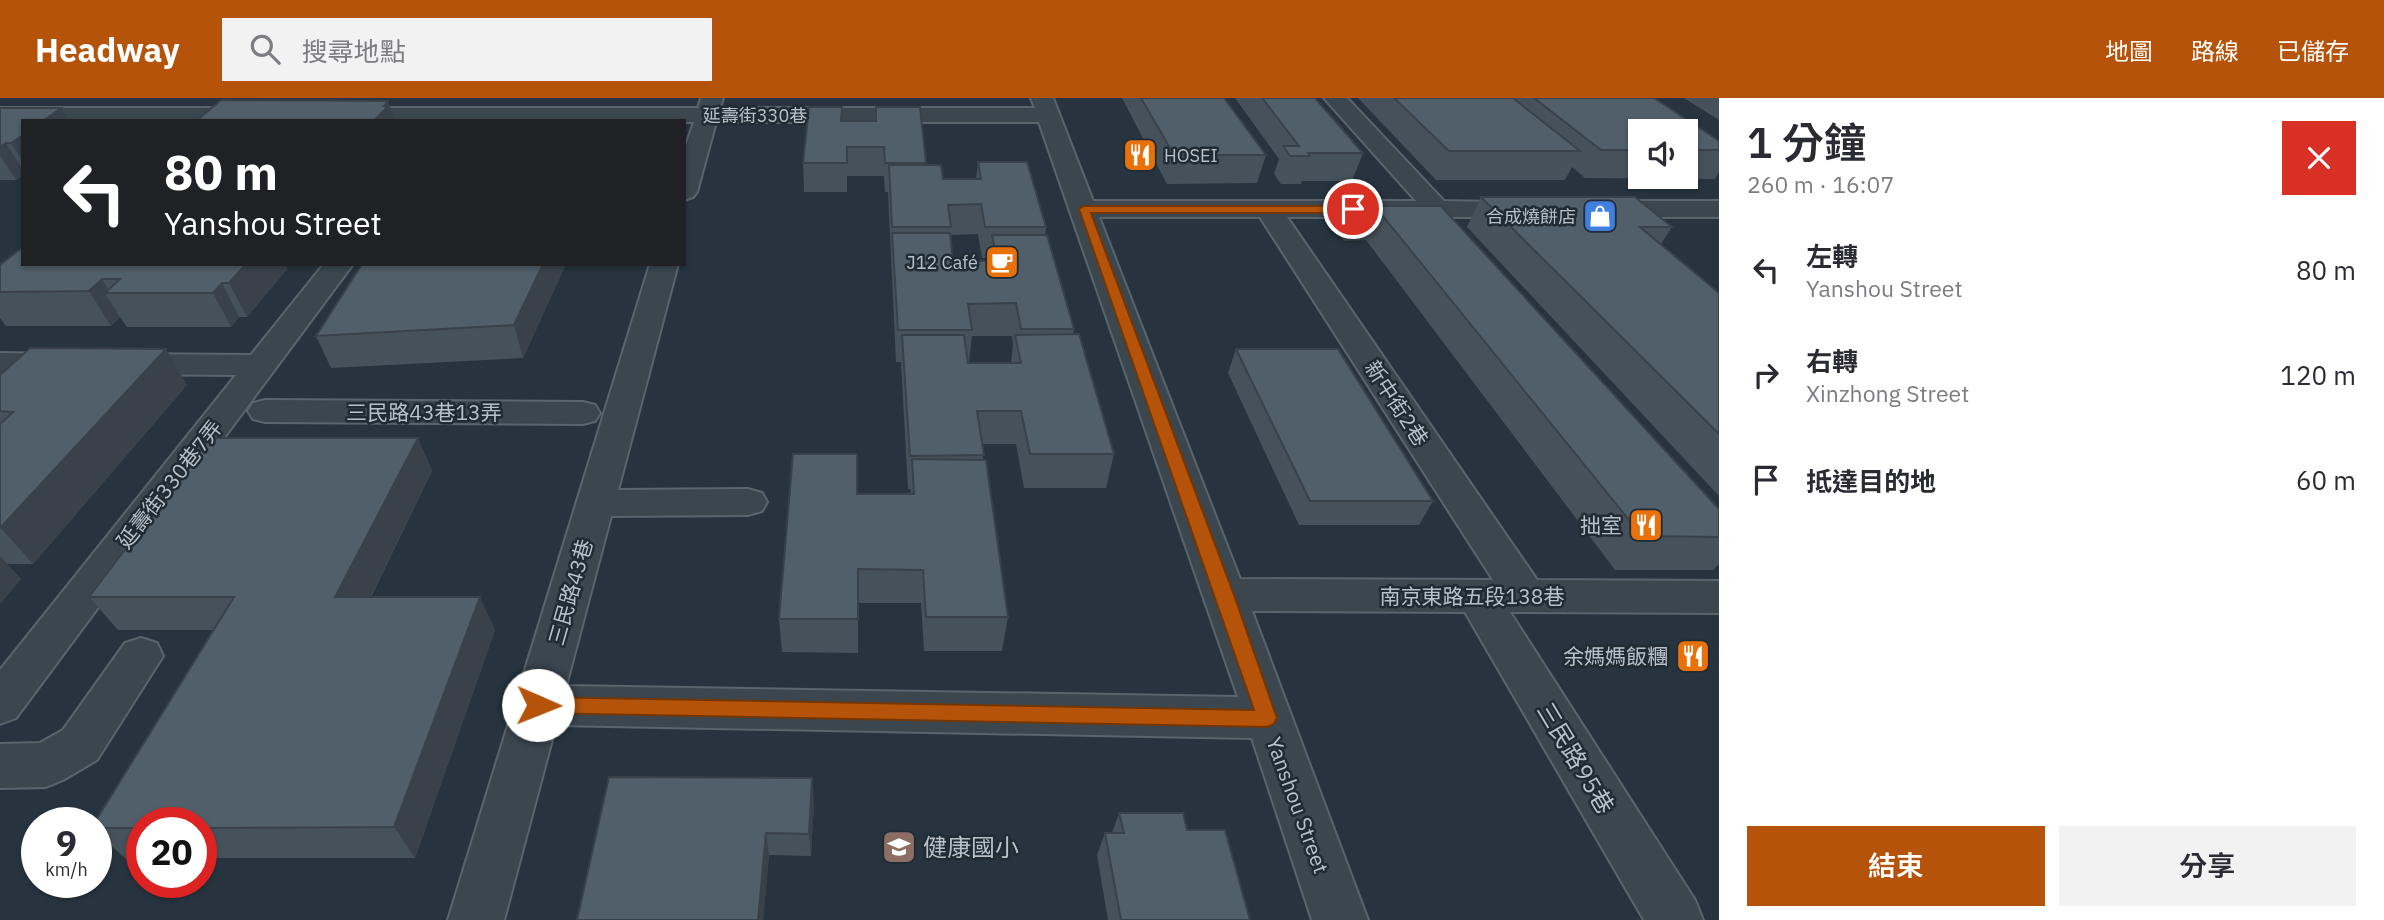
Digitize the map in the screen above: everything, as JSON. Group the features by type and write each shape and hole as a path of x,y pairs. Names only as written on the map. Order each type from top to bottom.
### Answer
{"street":[{"path":"111,115 135,98"},
{"path":"451,118 481,98"},
{"path":"1335,98 1437,209"},
{"path":"686,185 709,107"},
{"name":"延壽街330巷","path":"324,115 451,118 709,107 1045,107"},
{"name":"Yanshou Street","path":"1045,107 1225,595 1340,920"},
{"path":"0,115 202,118 269,115"},
{"path":"1084,209 1719,209"},
{"name":"新中街2巷","path":"1269,209 1525,596"},
{"path":"1580,209 1637,236"},
{"name":"延壽街330巷7弄","path":"0,705 337,266"},
{"name":"三民路43巷","path":"476,920 663,266"},
{"path":"0,363 261,366"},
{"name":"三民路43巷13弄","path":"265,411 583,413"},
{"path":"596,503 748,502"},
{"name":"南京東路五段138巷","path":"1225,595 1525,596 1713,604"},
{"name":"三民路95巷","path":"1477,596 1675,920"},
{"path":"0,766 46,765 80,745 141,656"},
{"path":"538,705 1267,718"}],"building":[{"path":"1141,98 1224,98 1266,155 1174,155"},
{"path":"1262,98 1315,98 1363,153 1308,153 1310,156 1290,156 1283,146 1299,146"},
{"path":"1394,98 1513,98 1580,151 1449,151"},
{"path":"1534,98 1654,98 1686,119 1628,119 1628,150 1601,150"},
{"path":"221,100 388,101 384,106 388,106 376,119 198,119"},
{"path":"809,107 842,107 841,121 876,121 876,107 920,107 926,163 885,163 884,147 847,147 847,163 803,163"},
{"path":"0,108 61,108 46,119 21,119 21,136 0,147"},
{"path":"1698,127 1719,141 1719,150 1698,150"},
{"path":"978,162 1027,162 1046,227 985,227 981,204 948,205 951,227 892,227 889,165 941,165 943,179 981,179"},
{"path":"1481,197 1635,197 1672,227 1640,227 1719,293 1719,434"},
{"path":"1350,203 1373,203 1376,206 1441,206 1719,509 1719,537 1642,536 1378,210 1356,210"},
{"path":"892,233 950,233 953,261 997,261 992,235 1047,235 1074,329 1021,329 1016,303 968,304 972,330 898,330"},
{"path":"21,249 21,266 244,266 229,283 222,283 213,293 105,293 120,279 102,279 89,291 0,292 0,265"},
{"path":"361,266 542,266 514,325 316,336"},
{"path":"1079,334 1114,454 1030,454 1021,411 977,411 984,455 910,456 902,335 964,335 968,363 1021,363 1015,335"},
{"path":"30,348 166,349 0,528 0,424 13,412 0,411 0,375"},
{"path":"1236,349 1338,349 1433,501 1310,501"},
{"path":"210,438 418,438 335,597 480,597 394,827 217,828 217,807 126,807 126,828 112,828 112,807 104,807 234,597 89,597"},
{"path":"793,454 857,454 857,494 914,494 912,459 986,460 1008,617 926,617 923,570 858,569 858,619 779,619"},
{"path":"609,777 812,778 809,834 766,833 758,920 577,920"},
{"path":"1119,813 1183,813 1187,830 1225,830 1250,920 1121,920 1105,833 1124,833"}],"place":[{"name":"HOSEI","path":"1140,155"},
{"name":"合成燒餅店","path":"1600,216"},
{"name":"J12 Café","path":"1002,262"},
{"name":"拙室","path":"1646,525"},
{"name":"余媽媽飯糰","path":"1693,656"},
{"name":"健康國小","path":"899,847"}],"route":[{"path":"538,705 1267,718 1084,209 1353,209"}]}
